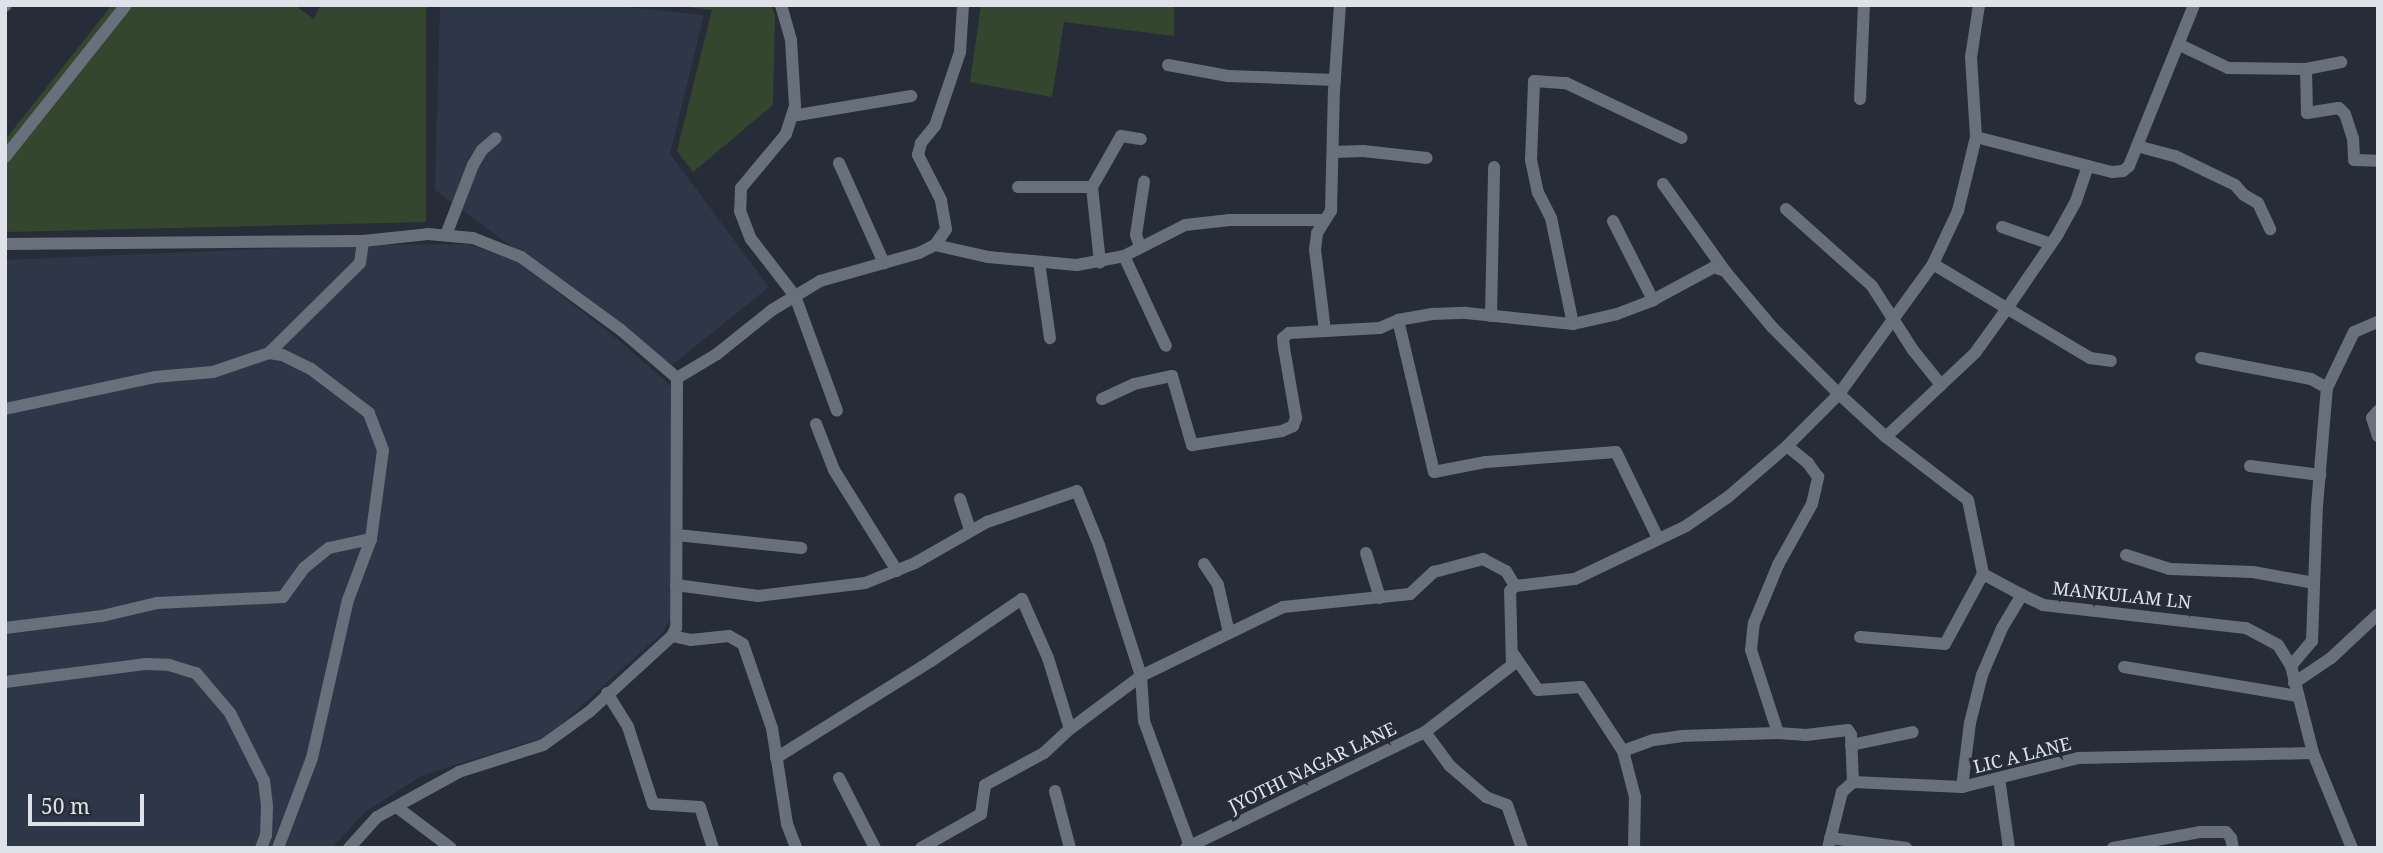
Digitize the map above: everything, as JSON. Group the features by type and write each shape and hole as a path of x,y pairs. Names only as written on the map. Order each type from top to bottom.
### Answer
{"street":[{"path":"5,157 126,5"},
{"path":"780,5 791,40 795,106 786,134 741,188 740,211 751,239 795,296 837,411"},
{"path":"677,378 717,354 795,296 820,281 935,245 946,229 945,220 941,200 918,155 921,143 935,126 960,52 963,5"},
{"path":"1325,331 1315,250 1323,220 1331,211 1340,5"},
{"path":"1860,99 1864,5"},
{"path":"1425,732 1440,718 1504,674 1512,665 1514,655 1510,591 1515,586 1575,579 1686,526 1728,498 1787,446 1839,394 1933,264 1961,201 1976,137 1971,57 1979,5"},
{"path":"1976,137 2112,172 2123,171 2129,166 2194,5"},
{"path":"2180,45 2228,68 2306,69 2341,62"},
{"path":"1168,65 1228,76 1335,80"},
{"path":"2306,69 2307,113 2339,108 2345,114 2353,138 2354,160 2378,162"},
{"path":"1573,324 1551,218 1538,193 1531,160 1530,117 1534,81 1566,83 1682,138"},
{"path":"792,116 911,96"},
{"path":"1100,263 1092,187 1121,136 1141,139"},
{"path":"446,235 473,164 482,150 496,138"},
{"path":"2137,146 2175,156 2235,185 2244,195 2258,203 2270,229"},
{"path":"1333,152 1363,151 1427,158"},
{"path":"839,163 884,263"},
{"path":"1886,436 1975,353 2051,244 2075,203 2088,166"},
{"path":"1491,316 1494,167"},
{"path":"1140,247 1136,235 1143,182"},
{"path":"1663,184 1725,271 1772,327 1839,394 1886,436 1968,500 1983,574 1945,644 1860,637"},
{"path":"1018,187 1092,187"},
{"path":"1786,209 1872,286 1941,385"},
{"path":"935,245 960,253 1039,262 1100,263 1124,256 1185,225 1230,220 1323,220"},
{"path":"1614,221 1653,300"},
{"path":"2002,227 2051,244"},
{"path":"5,244 363,241 428,234 472,238 521,257 621,330 677,378 676,628 672,636 589,712 543,745 458,772 398,808 377,817 349,848"},
{"path":"5,409 155,377 213,372 270,353 360,263 363,241"},
{"path":"1124,256 1166,346"},
{"path":"1039,262 1050,338"},
{"path":"1933,264 2090,358 2111,361"},
{"path":"1102,400 1134,384 1172,376 1192,444 1282,431 1293,426 1296,418 1283,338 1289,333 1380,328 1398,320 1433,314 1491,316 1573,324 1617,314 1653,300 1714,267 1725,271"},
{"path":"1398,320 1434,472 1486,462 1616,452 1658,538"},
{"path":"2352,848 2313,753 2291,666 2312,641 2326,388 2354,332 2378,322"},
{"path":"270,353 282,355 312,369 369,413 383,450 371,539 348,600 312,758 278,848"},
{"path":"2202,358 2311,379 2326,388"},
{"path":"2378,411 2372,418 2378,436"},
{"path":"816,424 834,470 897,570"},
{"path":"1777,733 1751,650 1754,622 1778,565 1812,504 1818,477 1808,463 1787,446"},
{"path":"2250,466 2320,475"},
{"path":"676,585 758,596 865,583 897,570 970,530 1077,491 1099,545 1141,676 1144,721 1188,847"},
{"path":"960,499 970,530"},
{"path":"677,535 801,548"},
{"path":"5,628 102,616 157,603 283,597 304,568 329,548 371,539"},
{"path":"1366,553 1380,598"},
{"path":"2126,555 2171,569 2253,572 2314,583"},
{"path":"920,848 981,814 985,786 1044,753 1070,729 1141,676 1283,607 1410,594 1434,572 1483,559 1506,571 1515,586"},
{"path":"1204,564 1218,585 1230,633"},
{"name":"MANKULAM LN","path":"1983,574 2043,606 2246,628 2278,645 2291,666"},
{"path":"1962,787 1970,723 1982,675 2001,628 2021,595"},
{"path":"776,758 931,661 1022,600 1048,658 1070,729"},
{"path":"2124,667 2295,689 2378,614"},
{"path":"672,636 691,640 729,636 743,645 772,728 787,824 796,848"},
{"path":"1514,655 1538,690 1581,687 1623,751 1635,797 1634,848"},
{"path":"5,682 145,664 169,665 196,673 230,713 264,781 266,835 261,848"},
{"path":"607,693 628,727 653,804 700,807 713,848"},
{"path":"1623,751 1654,740 1681,736 1734,737 1777,733 1806,735 1848,730 1853,782 1842,792 1829,843 1906,848"},
{"name":"JYOTHI NAGAR LANE","path":"1188,847 1425,732 1450,766 1486,797 1507,805 1522,848"},
{"path":"1851,745 1913,732"},
{"name":"LIC A LANE","path":"1853,782 1962,787 2078,758 2313,753"},
{"path":"839,778 875,848"},
{"path":"1999,778 2009,848"},
{"path":"1055,791 1070,848"},
{"path":"398,808 451,848"},
{"path":"2113,848 2200,832 2226,832 2231,838 2233,848"}],"shaded area":[{"path":"440,5 610,5 704,15 670,154 769,287 672,365 435,190"},
{"path":"467,244 516,260 616,338 671,386 671,618 663,632 548,736 421,776 364,813 332,848 5,848 5,260 358,245"}],"green space":[{"path":"112,5 294,5 314,19 320,5 426,5 426,222 5,232 5,140"},
{"path":"669,5 771,5 775,15 773,105 693,172 677,151 712,10"},
{"path":"981,5 1174,5 1174,36 1064,22 1052,97 970,82"}]}
